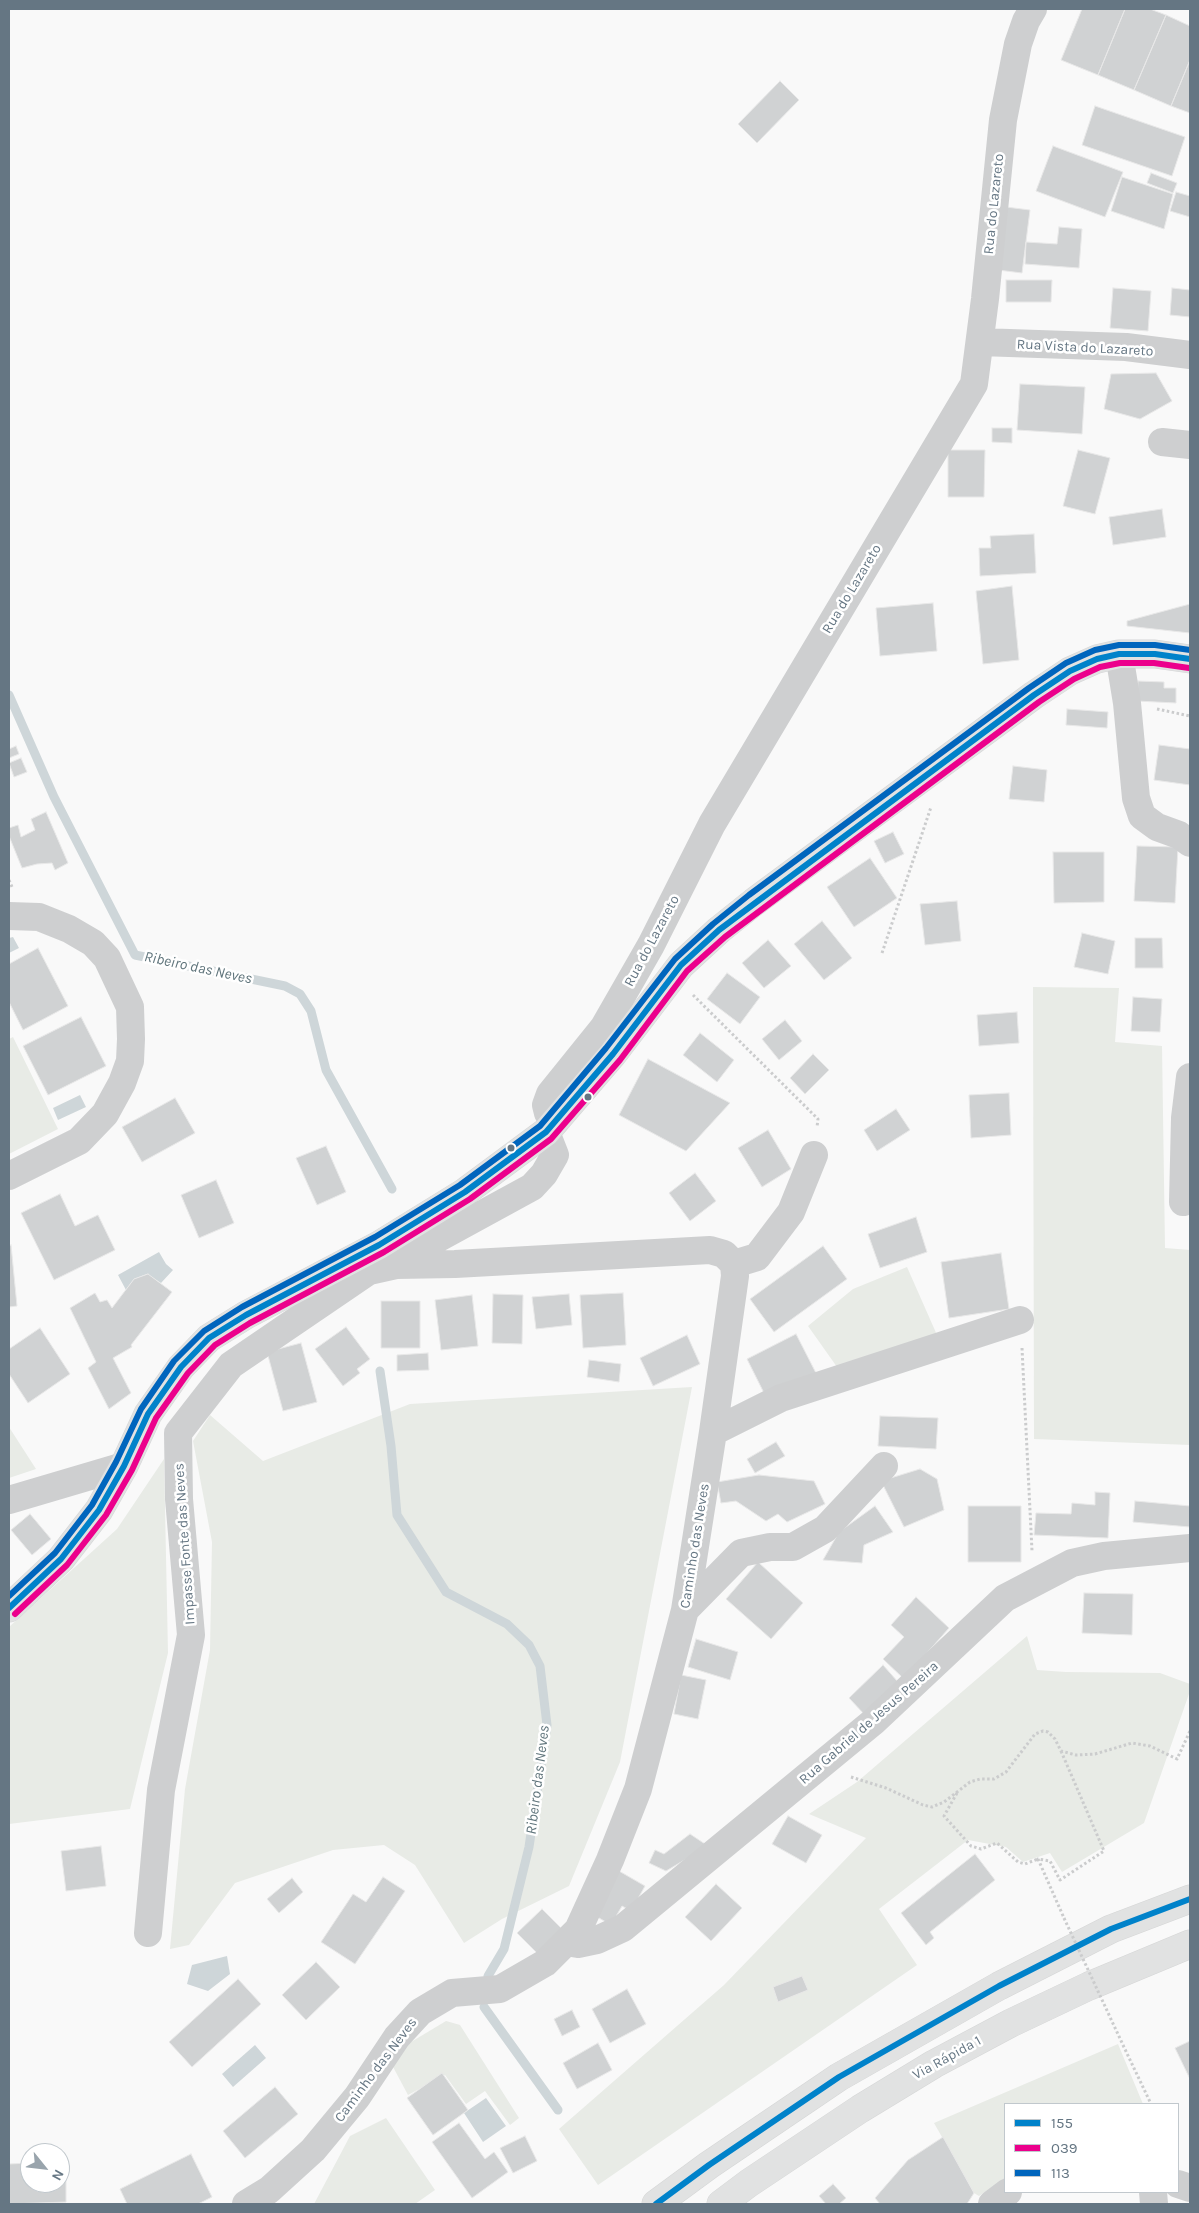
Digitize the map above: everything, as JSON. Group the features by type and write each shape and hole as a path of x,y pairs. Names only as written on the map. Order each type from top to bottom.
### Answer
{"main road":[{"path":"9,1608 60,1559 99,1510 124,1466 148,1414 181,1367 209,1338 246,1315 379,1245 465,1192 550,1127 613,1054 681,965 719,930 754,902 1034,695 1070,671 1097,659 1119,654 1155,654 1190,659"},
{"path":"656,2204 708,2165 848,2072 999,1986 1111,1929 1190,1899"},
{"name":"Via Rápida 1","path":"722,2204 748,2183 852,2114 934,2064 1011,2023 1089,1986 1190,1944"}],"street":[{"name":"Rua do Lazareto","path":"550,1127 546,1105 550,1094 604,1027 651,945 712,824 974,384 1003,120 1018,44 1026,20 1033,9"},
{"name":"Rua Vista do Lazareto","path":"980,342 1126,347 1190,355"},
{"path":"1162,442 1190,445"},
{"path":"1119,654 1127,703 1136,798 1142,816 1157,827 1179,835 1190,843"},
{"path":"9,916 39,917 69,929 93,943 106,958 130,1007 132,1039 130,1061 122,1083 105,1114 79,1141 9,1176"},
{"path":"1183,1202 1185,1118 1190,1077"},
{"path":"396,1265 424,1246 532,1187 544,1174 554,1155 550,1127"},
{"path":"396,1265 455,1264 710,1250 724,1254 734,1264 757,1257 791,1212 814,1155"},
{"name":"Caminho das Neves","path":"246,2204 268,2190 313,2150 357,2097 396,2037 420,2012 452,1993 500,1989 545,1964 578,1930 610,1860 638,1789 685,1610 713,1432 734,1264"},
{"name":"Impasse Fonte das Neves","path":"148,1933 162,1790 191,1635 179,1499 178,1433 231,1365 369,1271 396,1265"},
{"path":"713,1432 782,1398 1020,1320"},
{"path":"9,1500 124,1466"},
{"path":"685,1610 741,1553 770,1547 792,1546 825,1529 884,1466"},
{"name":"Rua Gabriel de Jesus Pereira","path":"566,1942 578,1944 597,1940 622,1928 873,1722 1005,1598 1072,1563 1104,1556 1190,1548"},
{"path":"992,2204 1007,2193"}],"path":[{"path":"882,953 932,805 918,782"},
{"path":"673,976 818,1119"},
{"path":"1020,1320 1034,1582"},
{"path":"849,1776 886,1788 923,1806 932,1807 944,1802 959,1790 970,1782 994,1778 1006,1772 1035,1734 1043,1731 1048,1732 1055,1739 1061,1751 1104,1851 1060,1880 1050,1861 1044,1858 1025,1864 1018,1862 997,1843 981,1849 971,1846 944,1816 959,1790"},
{"path":"1061,1751 1076,1755 1095,1754 1132,1743 1150,1746 1177,1759 1190,1731"},
{"path":"1038,1859 1151,2103"}],"shaded area":[{"path":"13,937 19,948 9,953 9,938"},
{"path":"1033,987 1119,988 1115,1042 1162,1046 1165,1248 1190,1250 1190,1445 1034,1439"},
{"path":"13,1037 58,1129 9,1154 9,1039"},
{"path":"80,1095 86,1107 58,1120 53,1108"},
{"path":"159,1252 166,1264 173,1270 161,1283 147,1274 134,1279 126,1290 118,1275"},
{"path":"907,1267 937,1335 837,1367 808,1326 853,1289"},
{"path":"692,1387 620,1762 569,1886 502,1919 464,1943 415,1865 384,1845 333,1850 235,1883 189,1945 170,1949 185,1789 210,1650 212,1542 193,1441 210,1415 263,1461 410,1404"},
{"path":"9,1427 36,1469 9,1478"},
{"path":"164,1459 168,1653 130,1809 9,1824 9,1627 117,1529"},
{"path":"1027,1636 1037,1670 1160,1673 1190,1684 1190,1691 1144,1823 1062,1872 1050,1853 1023,1862 1006,1847 968,1840 879,1909 917,1965 598,2185 559,2129 724,1985 866,1838 809,1814 857,1782"},
{"path":"227,1956 230,1974 208,1991 187,1984 192,1965"},
{"path":"446,2021 460,2025 519,2118 510,2125 485,2091 466,2104 445,2075 408,2095 392,2065 401,2048"},
{"path":"1118,2044 1143,2103 1004,2103 1004,2179 979,2196 974,2193 934,2123"},
{"path":"255,2045 266,2058 233,2087 222,2074"},
{"path":"486,2098 506,2126 483,2142 464,2113"},
{"path":"386,2118 435,2190 415,2204 314,2204 350,2136"}],"building":[{"path":"1082,9 1125,9 1098,75 1061,60"},
{"path":"1125,9 1150,9 1166,15 1134,90 1098,75"},
{"path":"1166,15 1190,26 1190,60 1171,106 1134,90"},
{"path":"1190,60 1190,113 1171,106"},
{"path":"780,81 799,100 757,143 738,124"},
{"path":"1095,106 1185,137 1172,176 1082,145"},
{"path":"1053,146 1123,172 1105,217 1036,191"},
{"path":"1151,173 1177,183 1173,193 1147,183"},
{"path":"1122,177 1173,194 1164,229 1111,211"},
{"path":"1176,192 1190,196 1190,217 1170,211"},
{"path":"1006,207 1030,210 1022,273 998,270"},
{"path":"1059,227 1082,229 1079,268 1025,264 1026,242 1057,244"},
{"path":"1006,280 1052,280 1051,302 1006,302"},
{"path":"1113,288 1151,291 1148,331 1110,328"},
{"path":"1172,288 1190,290 1190,317 1170,315"},
{"path":"1156,373 1172,401 1140,419 1104,409 1111,374"},
{"path":"1020,384 1085,387 1082,434 1017,430"},
{"path":"992,428 1012,428 1012,443 992,442"},
{"path":"948,450 985,450 984,497 948,497"},
{"path":"1078,450 1110,458 1095,514 1063,506"},
{"path":"1162,509 1166,537 1113,545 1109,517"},
{"path":"1034,534 1036,573 980,576 979,548 991,548 990,536"},
{"path":"1012,586 1019,660 983,664 976,591"},
{"path":"933,603 937,651 880,656 876,608"},
{"path":"1190,604 1190,633 1127,626 1127,621"},
{"path":"1138,681 1164,682 1164,688 1176,688 1176,703 1137,701"},
{"path":"1067,709 1108,712 1107,728 1066,725"},
{"path":"1159,745 1190,749 1190,785 1154,780"},
{"path":"16,746 19,754 9,758 9,749"},
{"path":"21,758 27,772 14,777 9,763"},
{"path":"1013,766 1047,770 1044,802 1009,799"},
{"path":"46,812 68,863 55,870 52,863 22,868 9,836 9,828 18,825 21,837 35,830 31,819"},
{"path":"893,832 904,854 885,863 874,841"},
{"path":"1137,846 1178,847 1175,903 1134,901"},
{"path":"1053,852 1104,852 1104,902 1054,903"},
{"path":"870,858 897,898 854,927 827,887"},
{"path":"957,901 961,941 925,945 920,904"},
{"path":"822,921 852,958 824,980 794,944"},
{"path":"1082,933 1115,941 1108,974 1074,967"},
{"path":"1135,938 1162,938 1163,968 1135,968"},
{"path":"768,940 791,966 764,988 742,963"},
{"path":"38,948 68,1006 23,1030 9,1002 9,964"},
{"path":"727,973 760,997 740,1024 707,999"},
{"path":"1133,997 1162,999 1160,1032 1131,1031"},
{"path":"1017,1012 1019,1043 979,1046 977,1015"},
{"path":"81,1017 106,1066 48,1095 23,1046"},
{"path":"785,1020 802,1041 779,1060 762,1039"},
{"path":"700,1033 734,1060 717,1082 683,1055"},
{"path":"813,1054 829,1070 805,1094 790,1078"},
{"path":"648,1059 730,1103 686,1151 619,1115"},
{"path":"1009,1093 1011,1135 971,1138 969,1095"},
{"path":"175,1098 195,1133 142,1162 122,1127"},
{"path":"896,1109 910,1130 877,1151 864,1130"},
{"path":"768,1130 791,1169 762,1187 738,1148"},
{"path":"326,1146 346,1192 317,1205 296,1158"},
{"path":"695,1173 716,1201 690,1221 669,1193"},
{"path":"216,1180 234,1223 199,1238 181,1195"},
{"path":"60,1194 75,1226 98,1215 115,1250 54,1280 21,1213"},
{"path":"916,1217 927,1252 880,1268 868,1234"},
{"path":"11,1245 17,1306 9,1307 9,1246"},
{"path":"823,1246 847,1279 774,1332 750,1299"},
{"path":"1001,1253 1009,1309 949,1318 941,1262"},
{"path":"148,1274 172,1292 131,1345 132,1347 113,1358 131,1393 109,1409 88,1368 96,1362 70,1308 95,1293 100,1302 107,1300 112,1308 134,1279"},
{"path":"623,1293 626,1345 583,1348 580,1295"},
{"path":"493,1294 523,1295 522,1344 492,1343"},
{"path":"569,1294 572,1325 536,1329 532,1297"},
{"path":"472,1295 478,1346 441,1350 435,1300"},
{"path":"381,1301 420,1301 420,1348 381,1348"},
{"path":"346,1327 370,1359 357,1369 360,1373 343,1386 315,1349"},
{"path":"40,1328 70,1374 28,1403 9,1374 9,1349"},
{"path":"796,1334 817,1375 767,1399 747,1359"},
{"path":"687,1335 700,1364 653,1386 640,1358"},
{"path":"301,1343 317,1402 283,1411 267,1352"},
{"path":"428,1353 429,1370 397,1371 397,1355"},
{"path":"589,1360 621,1364 619,1382 587,1377"},
{"path":"880,1416 938,1418 936,1449 878,1446"},
{"path":"776,1442 785,1456 755,1473 747,1459"},
{"path":"920,1469 937,1479 944,1510 904,1527 881,1481"},
{"path":"759,1475 814,1481 825,1504 787,1522 778,1514 766,1521 736,1501 721,1503 717,1482"},
{"path":"1095,1492 1110,1493 1108,1538 1034,1535 1036,1513 1071,1514 1072,1503 1095,1505"},
{"path":"1135,1501 1190,1506 1190,1527 1133,1522"},
{"path":"875,1506 893,1532 864,1545 862,1563 823,1560 839,1532"},
{"path":"968,1506 1021,1506 1021,1562 968,1562"},
{"path":"30,1514 51,1539 32,1555 11,1530"},
{"path":"758,1562 803,1603 771,1639 726,1599"},
{"path":"1084,1593 1133,1594 1132,1635 1082,1633"},
{"path":"916,1597 949,1628 904,1679 883,1659 904,1637 891,1625"},
{"path":"696,1639 738,1652 730,1680 688,1667"},
{"path":"883,1665 898,1682 864,1714 849,1698"},
{"path":"681,1675 706,1680 698,1719 674,1714"},
{"path":"788,1816 822,1835 806,1863 772,1844"},
{"path":"690,1834 708,1846 666,1871 649,1863 655,1850 664,1854"},
{"path":"101,1846 106,1886 66,1891 61,1851"},
{"path":"975,1854 995,1880 930,1932 934,1938 926,1945 901,1913"},
{"path":"619,1871 645,1886 631,1911 622,1906 611,1925 594,1915"},
{"path":"383,1877 405,1891 355,1964 321,1942 353,1894 366,1902"},
{"path":"292,1878 303,1892 279,1913 267,1899"},
{"path":"716,1884 742,1908 711,1941 685,1917"},
{"path":"542,1909 564,1931 539,1955 517,1933"},
{"path":"316,1962 340,1987 306,2020 282,1995"},
{"path":"802,1976 808,1990 778,2002 773,1987"},
{"path":"238,1979 261,2004 192,2067 169,2042"},
{"path":"627,1989 646,2024 610,2043 592,2009"},
{"path":"572,2010 580,2027 562,2036 554,2019"},
{"path":"1190,2041 1190,2079 1175,2048"},
{"path":"598,2043 612,2070 577,2089 563,2063"},
{"path":"442,2073 468,2110 433,2135 407,2098"},
{"path":"275,2087 298,2114 245,2158 223,2131"},
{"path":"459,2123 485,2159 494,2152 508,2172 472,2198 432,2142"},
{"path":"525,2136 537,2161 513,2173 500,2148"},
{"path":"943,2137 974,2193 967,2204 880,2204 875,2198 908,2160"},
{"path":"191,2154 212,2197 198,2204 127,2204 120,2189"},
{"path":"20,2163 20,2193 66,2193 66,2202 9,2204 9,2164"},
{"path":"833,2184 846,2198 839,2204 826,2204 819,2196"}],"waterway":[{"name":"Ribeiro das Neves","path":"9,695 54,797 135,955 285,986 300,994 311,1011 326,1070 392,1189"},
{"name":"Ribeiro das Neves","path":"380,1371 391,1446 397,1515 446,1592 507,1624 529,1645 540,1666 547,1725 529,1847 504,1949 488,1976"},
{"name":"Ribeiro das Neves","path":"484,2007 558,2110"}],"transit line":[{"name":"113","path":"9,1596 55,1553 92,1505 116,1462 141,1409 174,1361 204,1331 242,1307 375,1237 460,1185 540,1126 606,1048 675,959 713,924 749,895 1029,688 1066,663 1095,650 1119,645 1155,645 1190,650"},
{"name":"155","path":"9,1608 61,1559 99,1510 124,1466 148,1414 181,1367 209,1338 246,1315 379,1245 465,1192 546,1132 613,1054 681,965 719,930 1034,695 1070,671 1097,659 1119,654 1155,654 1190,659"},
{"name":"039","path":"15,1614 67,1565 106,1515 132,1470 156,1418 188,1373 215,1345 250,1323 384,1252 470,1199 551,1139 620,1060 687,971 725,937 1039,702 1074,679 1100,667 1120,663 1154,663 1189,668"},
{"name":"155","path":"656,2204 709,2165 839,2077 999,1986 1111,1929 1190,1899"}]}
